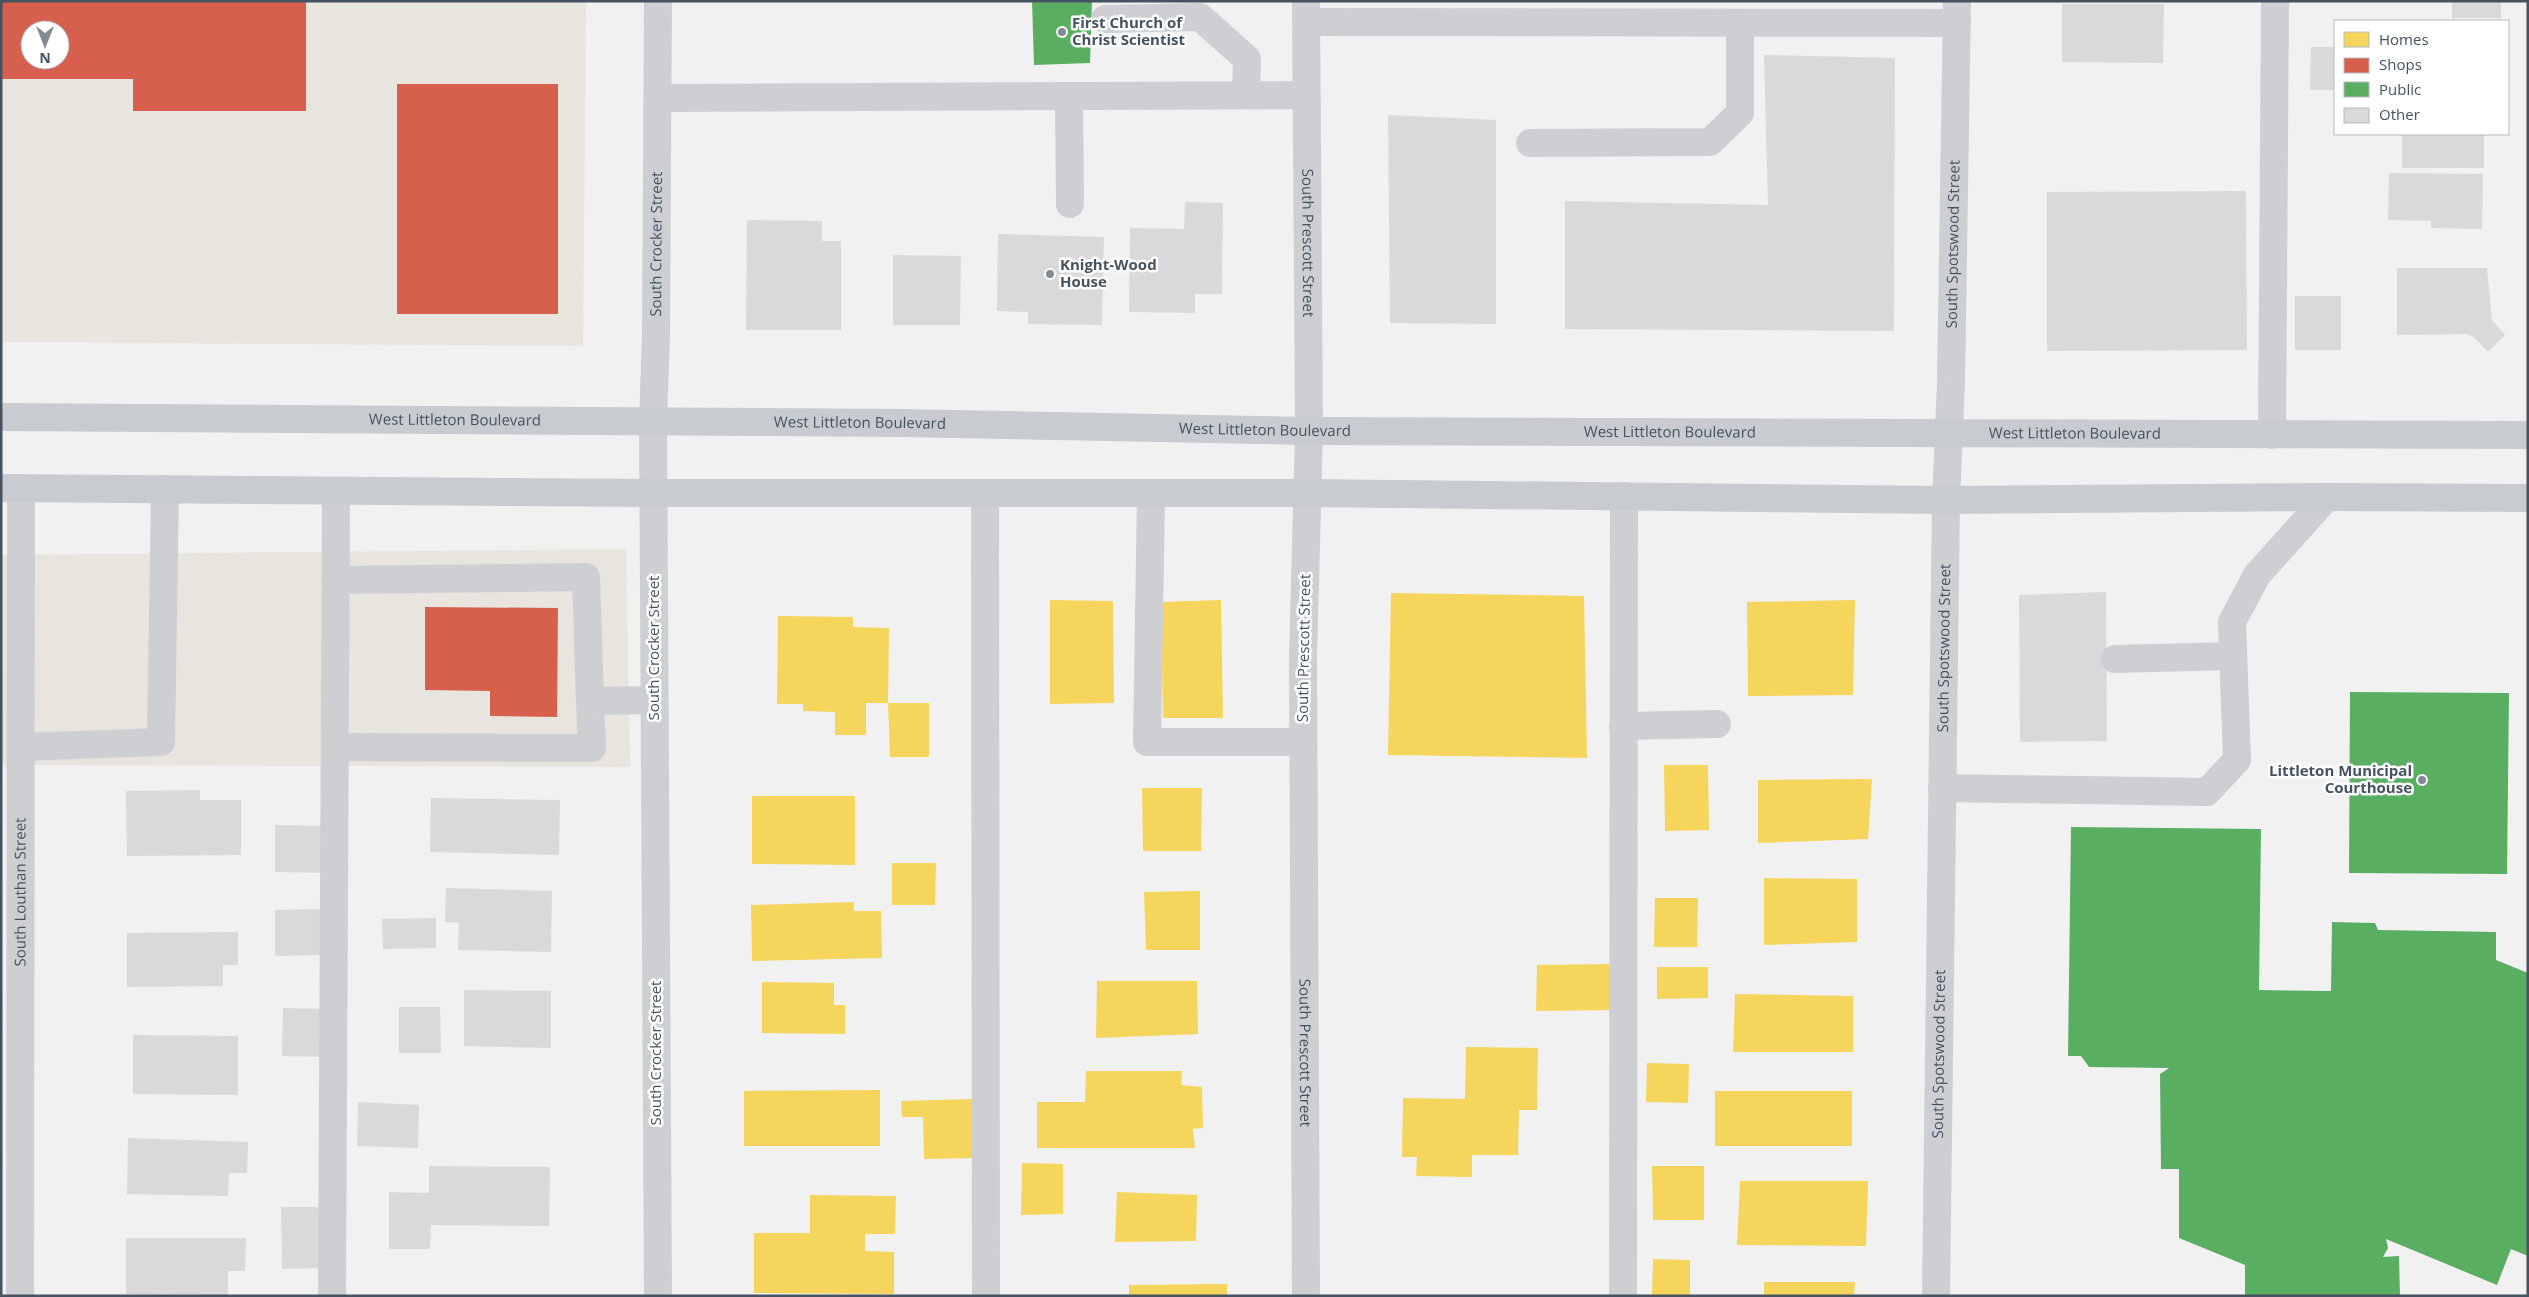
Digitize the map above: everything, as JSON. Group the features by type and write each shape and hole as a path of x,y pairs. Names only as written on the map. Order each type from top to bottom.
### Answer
{"main road":[{"name":"West Littleton Boulevard","path":"1,418 902,422 1309,431 2528,435"},
{"path":"11,488 652,493 1308,493 1946,500 2327,497 2528,498"}],"street":[{"name":"South Crocker Street","path":"658,1 656,335 652,421 658,1296"},
{"path":"2272,435 2275,1"},
{"path":"1306,12 1740,23 1956,12"},
{"name":"South Prescott Street","path":"1306,12 1309,431 1303,660 1306,1296"},
{"name":"South Spotswood Street","path":"1936,1296 1946,500 1949,434 1956,12"},
{"path":"1105,19 1200,17 1248,59 1246,95"},
{"path":"1530,143 1710,142 1740,113 1740,23"},
{"path":"658,98 1306,95"},
{"path":"1069,96 1070,204"},
{"name":"South Louthan Street","path":"11,488 22,747 11,845 11,930 20,1296"},
{"path":"22,747 161,742 165,490"},
{"path":"332,1296 336,491"},
{"path":"984,493 986,1296"},
{"path":"1150,493 1147,742 1303,742"},
{"path":"1623,1296 1624,496"},
{"path":"1942,788 2207,792 2237,760 2232,622 2257,575 2327,497"},
{"path":"334,747 592,748 586,577 336,580"},
{"path":"2115,660 2233,656"},
{"path":"590,701 654,700"},
{"path":"1623,726 1717,724"}],"shaded area":[{"path":"1,1 586,1 583,346 1,342"},
{"path":"626,549 630,767 1,765 1,555"}],"building: Homes":[{"path":"1391,593 1584,596 1587,758 1388,755"},
{"path":"1050,600 1113,601 1114,703 1050,704"},
{"path":"1221,600 1223,718 1163,718 1161,602"},
{"path":"1855,600 1853,695 1748,696 1747,602"},
{"path":"778,616 853,617 853,627 889,628 888,703 866,703 866,735 835,735 835,712 803,711 803,704 777,704"},
{"path":"888,703 929,703 929,757 890,757"},
{"path":"1664,765 1708,765 1709,830 1665,831"},
{"path":"1872,779 1868,839 1758,843 1758,780"},
{"path":"1142,788 1202,788 1201,851 1143,851"},
{"path":"752,796 855,796 855,865 752,864"},
{"path":"892,863 936,863 935,905 892,905"},
{"path":"1764,878 1857,879 1857,942 1764,945"},
{"path":"1200,891 1200,950 1146,950 1144,892"},
{"path":"1655,898 1698,898 1697,947 1654,947"},
{"path":"854,902 854,911 881,911 882,958 752,961 751,905"},
{"path":"1616,964 1615,1010 1536,1011 1537,965"},
{"path":"1657,967 1708,967 1708,998 1657,999"},
{"path":"1097,981 1197,981 1198,1034 1096,1038"},
{"path":"762,982 834,983 834,1005 845,1005 845,1034 762,1033"},
{"path":"1735,994 1853,996 1853,1052 1733,1052"},
{"path":"1466,1047 1538,1048 1537,1110 1519,1110 1518,1155 1472,1155 1472,1177 1416,1176 1417,1157 1402,1157 1403,1098 1465,1099"},
{"path":"1647,1063 1689,1064 1688,1103 1646,1102"},
{"path":"1086,1071 1182,1071 1181,1085 1202,1087 1203,1128 1193,1129 1195,1148 1037,1148 1037,1102 1085,1102"},
{"path":"880,1090 880,1146 744,1146 744,1091"},
{"path":"1715,1091 1852,1091 1852,1146 1715,1146"},
{"path":"975,1099 976,1158 924,1159 923,1117 902,1117 901,1101"},
{"path":"1022,1163 1063,1164 1063,1214 1021,1215"},
{"path":"1652,1166 1704,1166 1704,1220 1653,1220"},
{"path":"1740,1181 1868,1181 1866,1246 1737,1245"},
{"path":"1117,1192 1197,1195 1196,1241 1115,1242"},
{"path":"810,1195 896,1196 895,1234 865,1234 865,1251 894,1252 894,1294 754,1293 754,1233 810,1233"},
{"path":"1653,1259 1690,1260 1690,1296 1652,1295"},
{"path":"1764,1282 1855,1282 1854,1296 1764,1296"},
{"path":"1227,1284 1227,1296 1129,1296 1129,1285"}],"building: Shops":[{"path":"1,1 306,1 306,111 133,111 133,79 1,79"},
{"path":"397,84 558,84 558,314 397,314"},
{"path":"425,607 558,608 557,717 490,716 490,691 425,690"}],"building: Public":[{"name":"First Church of Christ Scientist","path":"1032,1 1092,1 1090,63 1034,65"},
{"path":"2350,692 2509,693 2507,874 2349,873"},
{"path":"2071,827 2261,829 2259,990 2331,991 2332,922 2375,923 2378,930 2496,932 2496,960 2528,973 2528,1256 2511,1249 2497,1285 2386,1239 2388,1248 2383,1257 2399,1256 2400,1296 2245,1296 2245,1265 2179,1238 2179,1169 2161,1169 2160,1074 2169,1068 2089,1067 2081,1056 2068,1056"}],"building: Other":[{"path":"2452,1 2501,1 2501,18 2452,18"},
{"path":"2062,4 2164,4 2163,63 2062,62"},
{"path":"2311,47 2334,47 2334,90 2310,90"},
{"path":"1764,55 1895,58 1894,331 1565,329 1565,201 1768,205"},
{"path":"1388,115 1496,120 1496,324 1390,323"},
{"path":"2402,135 2484,135 2484,168 2402,168"},
{"path":"2389,173 2483,174 2482,229 2431,228 2431,221 2388,220"},
{"path":"2246,191 2247,350 2047,351 2047,192"},
{"path":"1185,202 1223,203 1222,294 1195,294 1195,313 1129,312 1130,228 1184,229"},
{"path":"747,220 822,221 822,241 841,241 841,330 746,330"},
{"name":"Knight-Wood House","path":"998,234 1104,237 1102,325 1028,324 1028,312 997,311"},
{"path":"893,255 961,256 960,325 893,325"},
{"path":"2397,268 2487,268 2492,320 2505,335 2488,352 2475,338 2467,334 2397,335"},
{"path":"2295,296 2341,296 2341,350 2295,350"},
{"path":"2106,592 2107,741 2020,742 2019,595"},
{"path":"200,790 200,800 241,800 241,855 127,856 126,791"},
{"path":"431,798 560,800 559,855 430,852"},
{"path":"275,825 329,826 329,873 275,872"},
{"path":"446,888 552,891 551,952 458,950 459,923 445,922"},
{"path":"321,909 322,955 275,956 275,910"},
{"path":"436,918 436,948 383,949 382,919"},
{"path":"238,932 238,965 223,965 223,986 127,987 127,933"},
{"path":"464,990 551,991 551,1048 464,1046"},
{"path":"399,1007 440,1007 441,1053 399,1053"},
{"path":"283,1008 329,1009 328,1057 282,1056"},
{"path":"133,1035 238,1036 238,1095 133,1094"},
{"path":"358,1102 419,1105 418,1148 357,1146"},
{"path":"128,1138 248,1142 247,1173 229,1173 228,1196 127,1194"},
{"path":"429,1166 550,1167 549,1226 431,1225 430,1249 389,1249 389,1192 429,1193"},
{"path":"281,1207 321,1207 322,1268 282,1269"},
{"path":"126,1238 246,1238 245,1271 228,1271 228,1295 126,1294"}],"place":[{"name":"First Church of Christ Scientist","path":"1062,32"},
{"name":"Knight-Wood House","path":"1050,274"},
{"name":"Littleton Municipal Courthouse","path":"2422,780"}]}
